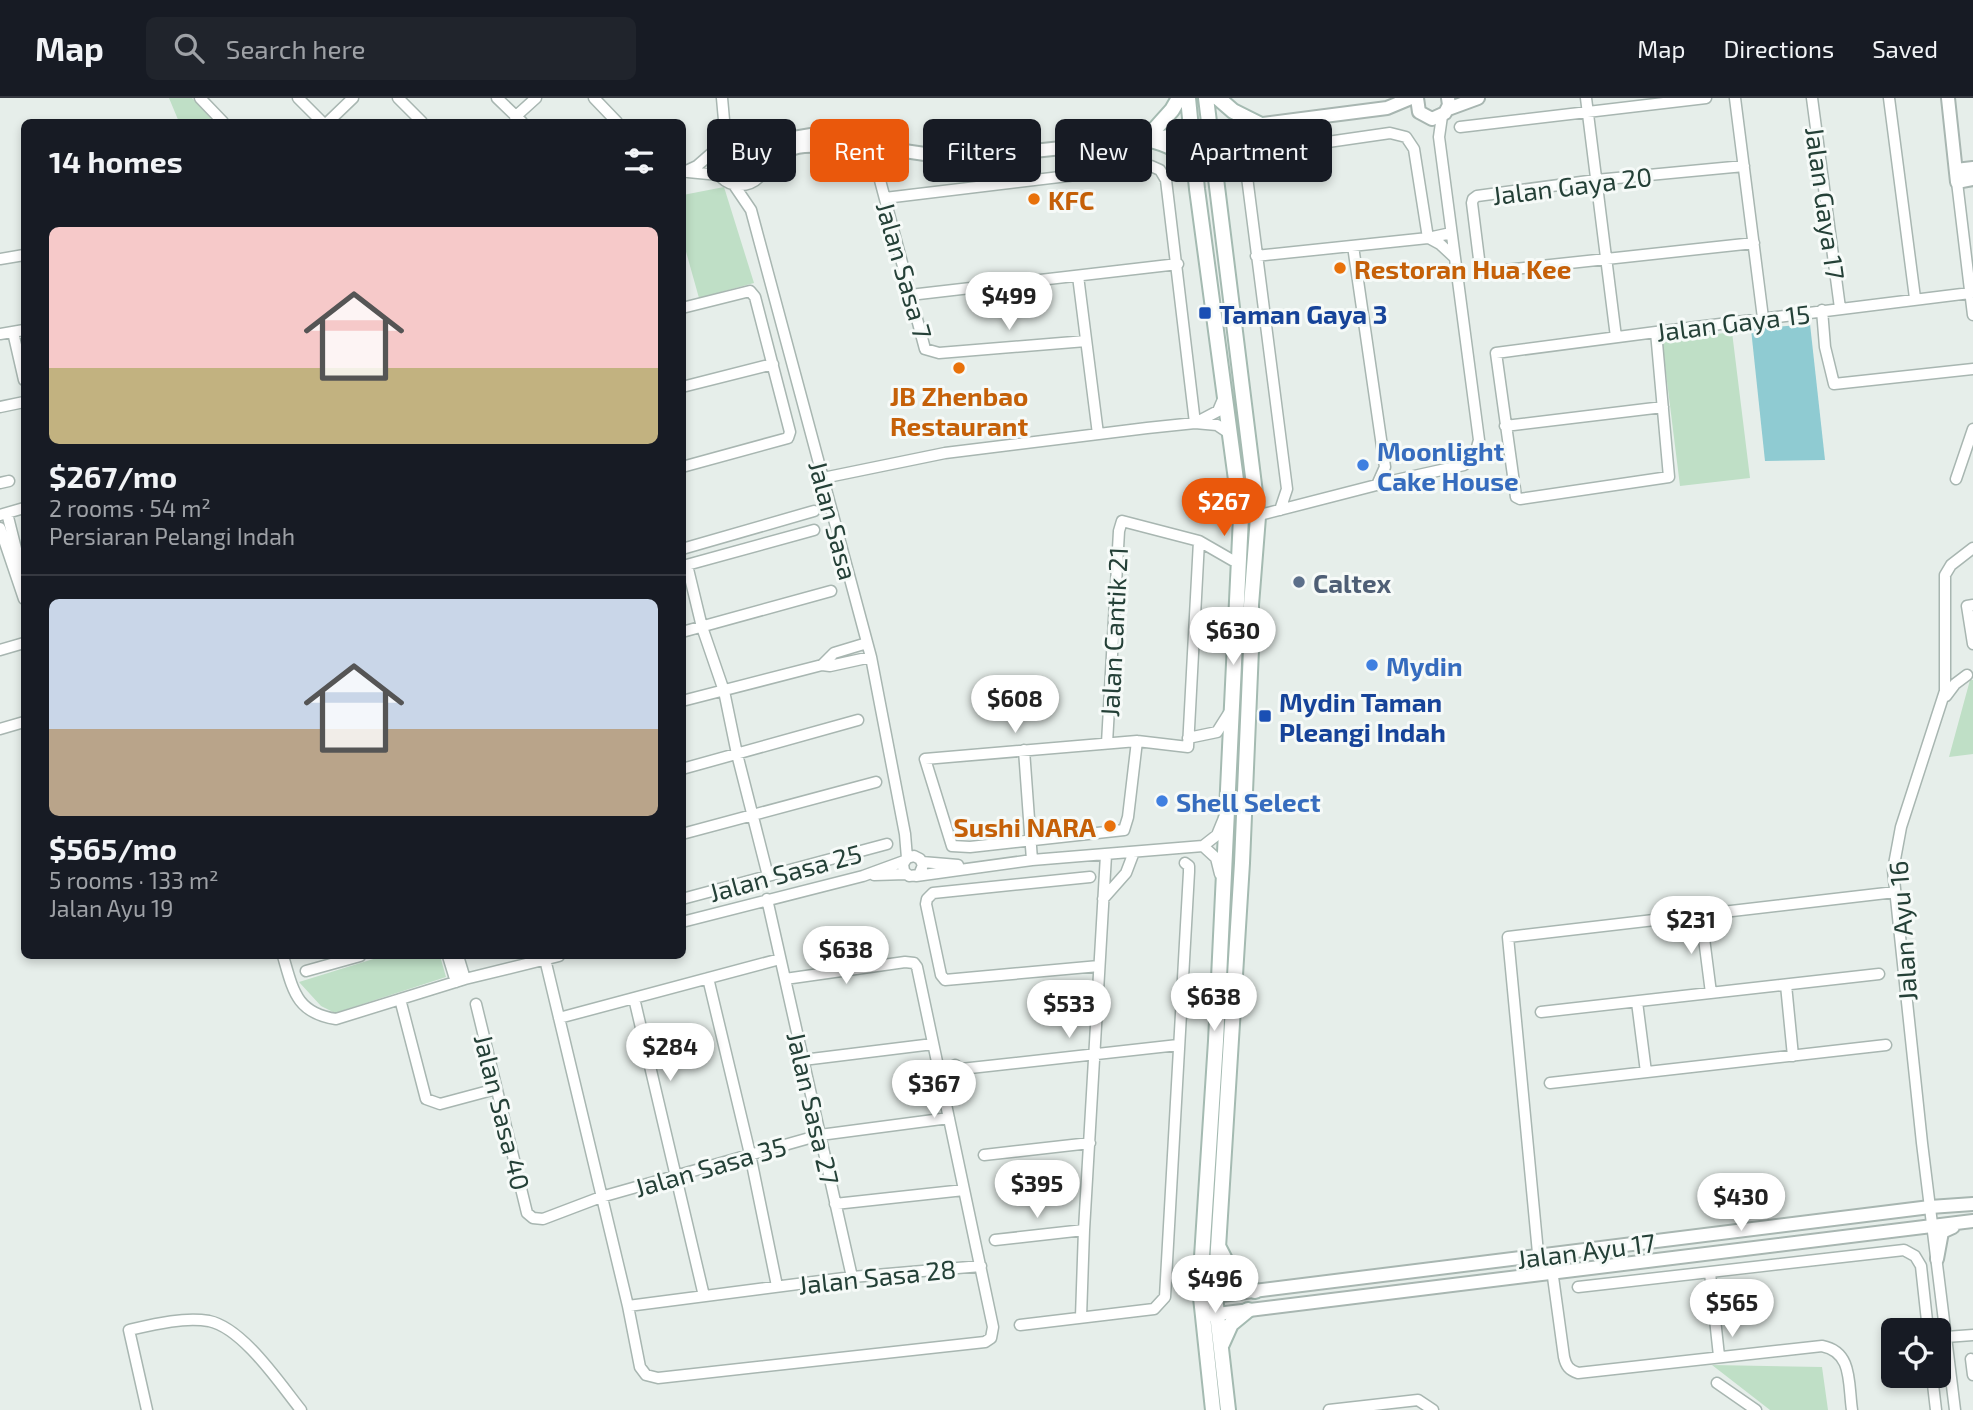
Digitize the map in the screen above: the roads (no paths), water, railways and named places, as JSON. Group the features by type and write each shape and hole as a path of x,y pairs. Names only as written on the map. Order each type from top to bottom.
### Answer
{"main road":[{"path":"1152,132 1179,98"},
{"path":"1188,98 1191,119"},
{"path":"1206,98 1209,119"},
{"path":"1218,98 1233,111 1249,119"},
{"path":"1152,140 1164,143 1187,159 1197,189"},
{"path":"1196,182 1241,517 1224,885 1199,1298 1220,1349 1228,1410"},
{"path":"1213,1410 1208,1315 1215,1296 1219,1247 1242,863 1251,605 1258,517 1217,182"},
{"path":"1219,1247 1234,1277 1255,1291"},
{"path":"1220,1349 1231,1324 1248,1310"}],"street":[{"path":"200,98 220,119"},
{"path":"298,98 319,119"},
{"path":"331,119 353,98"},
{"path":"398,98 419,119"},
{"path":"497,98 517,119"},
{"path":"519,119 536,98"},
{"path":"594,98 614,119"},
{"path":"722,98 723,119"},
{"path":"1297,119 1387,107 1411,98"},
{"path":"1417,98 1423,115 1439,137"},
{"path":"1387,107 1423,115 1478,98"},
{"path":"1586,98 1616,337"},
{"path":"1460,127 1706,98"},
{"path":"1735,98 1763,318"},
{"name":"Jalan Gaya 17","path":"1812,98 1840,308"},
{"path":"1889,98 1914,298"},
{"path":"1948,98 1973,315"},
{"path":"1241,517 1258,517 1300,504 1464,465 1475,454 1479,440 1439,137 1446,108"},
{"path":"724,109 733,119"},
{"path":"1280,510 1287,489 1255,256 1246,169 1250,158 1259,152 1390,133 1406,137 1415,149 1428,238"},
{"path":"909,151 959,159 1055,149"},
{"path":"686,171 707,159"},
{"path":"885,198 1151,166 1160,170 1166,180 1178,264 1195,423"},
{"name":"Jalan Gaya 20","path":"1606,260 1486,272 1482,270 1472,203 1475,197 1596,180 1744,166"},
{"path":"1956,176 1973,167"},
{"path":"686,172 707,174"},
{"path":"1956,176 1973,179"},
{"path":"729,182 742,186 751,182"},
{"name":"Jalan Sasa","path":"756,182 753,188 751,210 871,657 905,834 913,859 903,867 911,875"},
{"name":"Jalan Sasa 7","path":"881,182 922,344 928,351 939,354 1086,341"},
{"name":"Jalan Sasa","path":"733,185 751,210"},
{"path":"1255,256 1428,238 1451,233"},
{"path":"1428,238 1440,244 1454,257"},
{"path":"1606,260 1754,243"},
{"path":"1353,246 1385,467 1396,480"},
{"path":"0,259 21,256"},
{"path":"910,295 1178,264"},
{"path":"1078,276 1098,434"},
{"path":"686,308 750,291 755,297 790,432 788,438 686,466"},
{"name":"Jalan Gaya 15","path":"1505,426 1496,353 1970,293"},
{"path":"1822,310 1825,347 1834,384 1973,369"},
{"path":"0,334 21,331"},
{"path":"13,332 21,367"},
{"path":"1656,332 1670,472 1667,478 1520,499 1513,493 1505,426 1663,407"},
{"path":"686,386 773,364"},
{"path":"1195,423 1218,411 1224,397"},
{"path":"0,407 21,403"},
{"path":"823,478 945,453 1195,423 1217,425 1228,433"},
{"path":"1956,480 1973,429"},
{"path":"1377,485 1385,467"},
{"path":"1287,489 1300,504"},
{"path":"18,567 4,514 21,510"},
{"path":"686,547 814,511"},
{"name":"Jalan Cantik 21","path":"1107,743 1119,531 1122,521 1199,541"},
{"path":"0,528 18,567"},
{"path":"686,566 814,530"},
{"path":"1188,743 1199,541 1232,560 1239,561"},
{"name":"Jalan Ayu 16","path":"1945,1318 1893,870 1896,844 1943,702 1947,679 1945,575 1951,565 1973,548"},
{"path":"0,569 18,567"},
{"path":"686,570 724,691 768,876"},
{"path":"686,631 831,591"},
{"path":"1973,605 1967,606 1973,644"},
{"path":"822,665 834,653 867,643"},
{"path":"0,650 21,644"},
{"path":"1946,652 1951,664 1970,674"},
{"path":"686,700 822,665 830,666 871,657"},
{"path":"1947,679 1970,674"},
{"path":"1943,702 1955,684 1970,674"},
{"path":"1137,741 1124,830 970,847 952,846 925,759 1137,741 1188,743 1217,732 1231,710"},
{"path":"686,768 858,720"},
{"path":"0,729 21,723"},
{"path":"1024,750 1032,860"},
{"path":"686,833 754,817 876,782"},
{"path":"863,876 911,875 1032,860 1203,846 1217,835 1227,812"},
{"name":"Jalan Sasa 25","path":"686,898 887,844"},
{"path":"1203,846 1216,858 1224,885"},
{"path":"1103,900 1126,873 1135,852"},
{"path":"1081,1317 1106,855"},
{"path":"911,875 922,872 913,859"},
{"path":"686,921 863,876 913,859 973,867"},
{"path":"1020,1325 1154,1309 1165,1297 1189,872 1189,866 1185,863"},
{"path":"1090,877 933,894 926,904 944,980 1099,966"},
{"path":"1852,1410 1844,1357 1835,1349 1822,1346 1578,1373 1566,1366 1546,1274 1508,937 1895,892"},
{"name":"Jalan Sasa 27","path":"767,899 852,1277"},
{"path":"1701,915 1711,993"},
{"path":"284,959 294,993 304,1006 321,1017 336,1019 545,959 628,1306 639,1367 646,1375 658,1378 985,1342 991,1338 993,1327 981,1266"},
{"path":"306,971 349,959"},
{"path":"450,959 461,981"},
{"path":"458,959 461,981"},
{"path":"559,1018 780,959"},
{"name":"Jalan Sasa 28","path":"628,1306 852,1277 981,1266 917,967 914,963 905,962 785,979"},
{"path":"1541,1012 1879,974"},
{"path":"708,978 750,1154 777,1286"},
{"path":"1786,985 1793,1056"},
{"path":"634,998 704,1296"},
{"path":"400,999 426,1099 440,1104 496,1089"},
{"path":"1636,1002 1646,1072"},
{"name":"Jalan Sasa 40","path":"476,1004 527,1213 533,1217"},
{"path":"803,1060 933,1044"},
{"path":"955,1065 961,1069 1178,1045"},
{"path":"1550,1083 1886,1045"},
{"name":"Jalan Sasa 35","path":"533,1217 543,1219 601,1197 820,1135 949,1118"},
{"path":"984,1155 1090,1143"},
{"path":"835,1204 964,1190"},
{"name":"Jalan Ayu 17","path":"1199,1298 1930,1207 1973,1204"},
{"path":"1937,1259 1942,1232 1970,1222"},
{"name":"Jalan Ayu 17","path":"1208,1315 1970,1222"},
{"path":"995,1240 1084,1230"},
{"path":"1578,1287 1904,1251 1915,1256 1921,1266 1927,1318"},
{"path":"1710,1273 1719,1356"},
{"path":"147,1410 129,1330 170,1321 211,1321 234,1333 301,1410"},
{"path":"1951,1337 1973,1335"},
{"path":"1971,1359 1973,1375"},
{"name":"Jalan Ayu 16","path":"1951,1374 1955,1410"},
{"path":"1717,1382 1756,1410"},
{"path":"1933,1388 1936,1410"},
{"path":"1329,1410 1418,1400 1433,1410"}],"water":[{"path":"1810,324 1825,460 1765,461 1751,329"}],"place":[{"name":"KFC","path":"1034,199"},
{"name":"Restoran Hua Kee","path":"1340,268"},
{"name":"Taman Gaya 3","path":"1205,313"},
{"name":"JB Zhenbao Restaurant","path":"959,368"},
{"name":"Moonlight Cake House","path":"1363,465"},
{"name":"Caltex","path":"1299,582"},
{"name":"Mydin","path":"1372,665"},
{"name":"Mydin Taman Pleangi Indah","path":"1265,716"},
{"name":"Shell Select","path":"1162,801"},
{"name":"Sushi NARA","path":"1110,826"}]}
